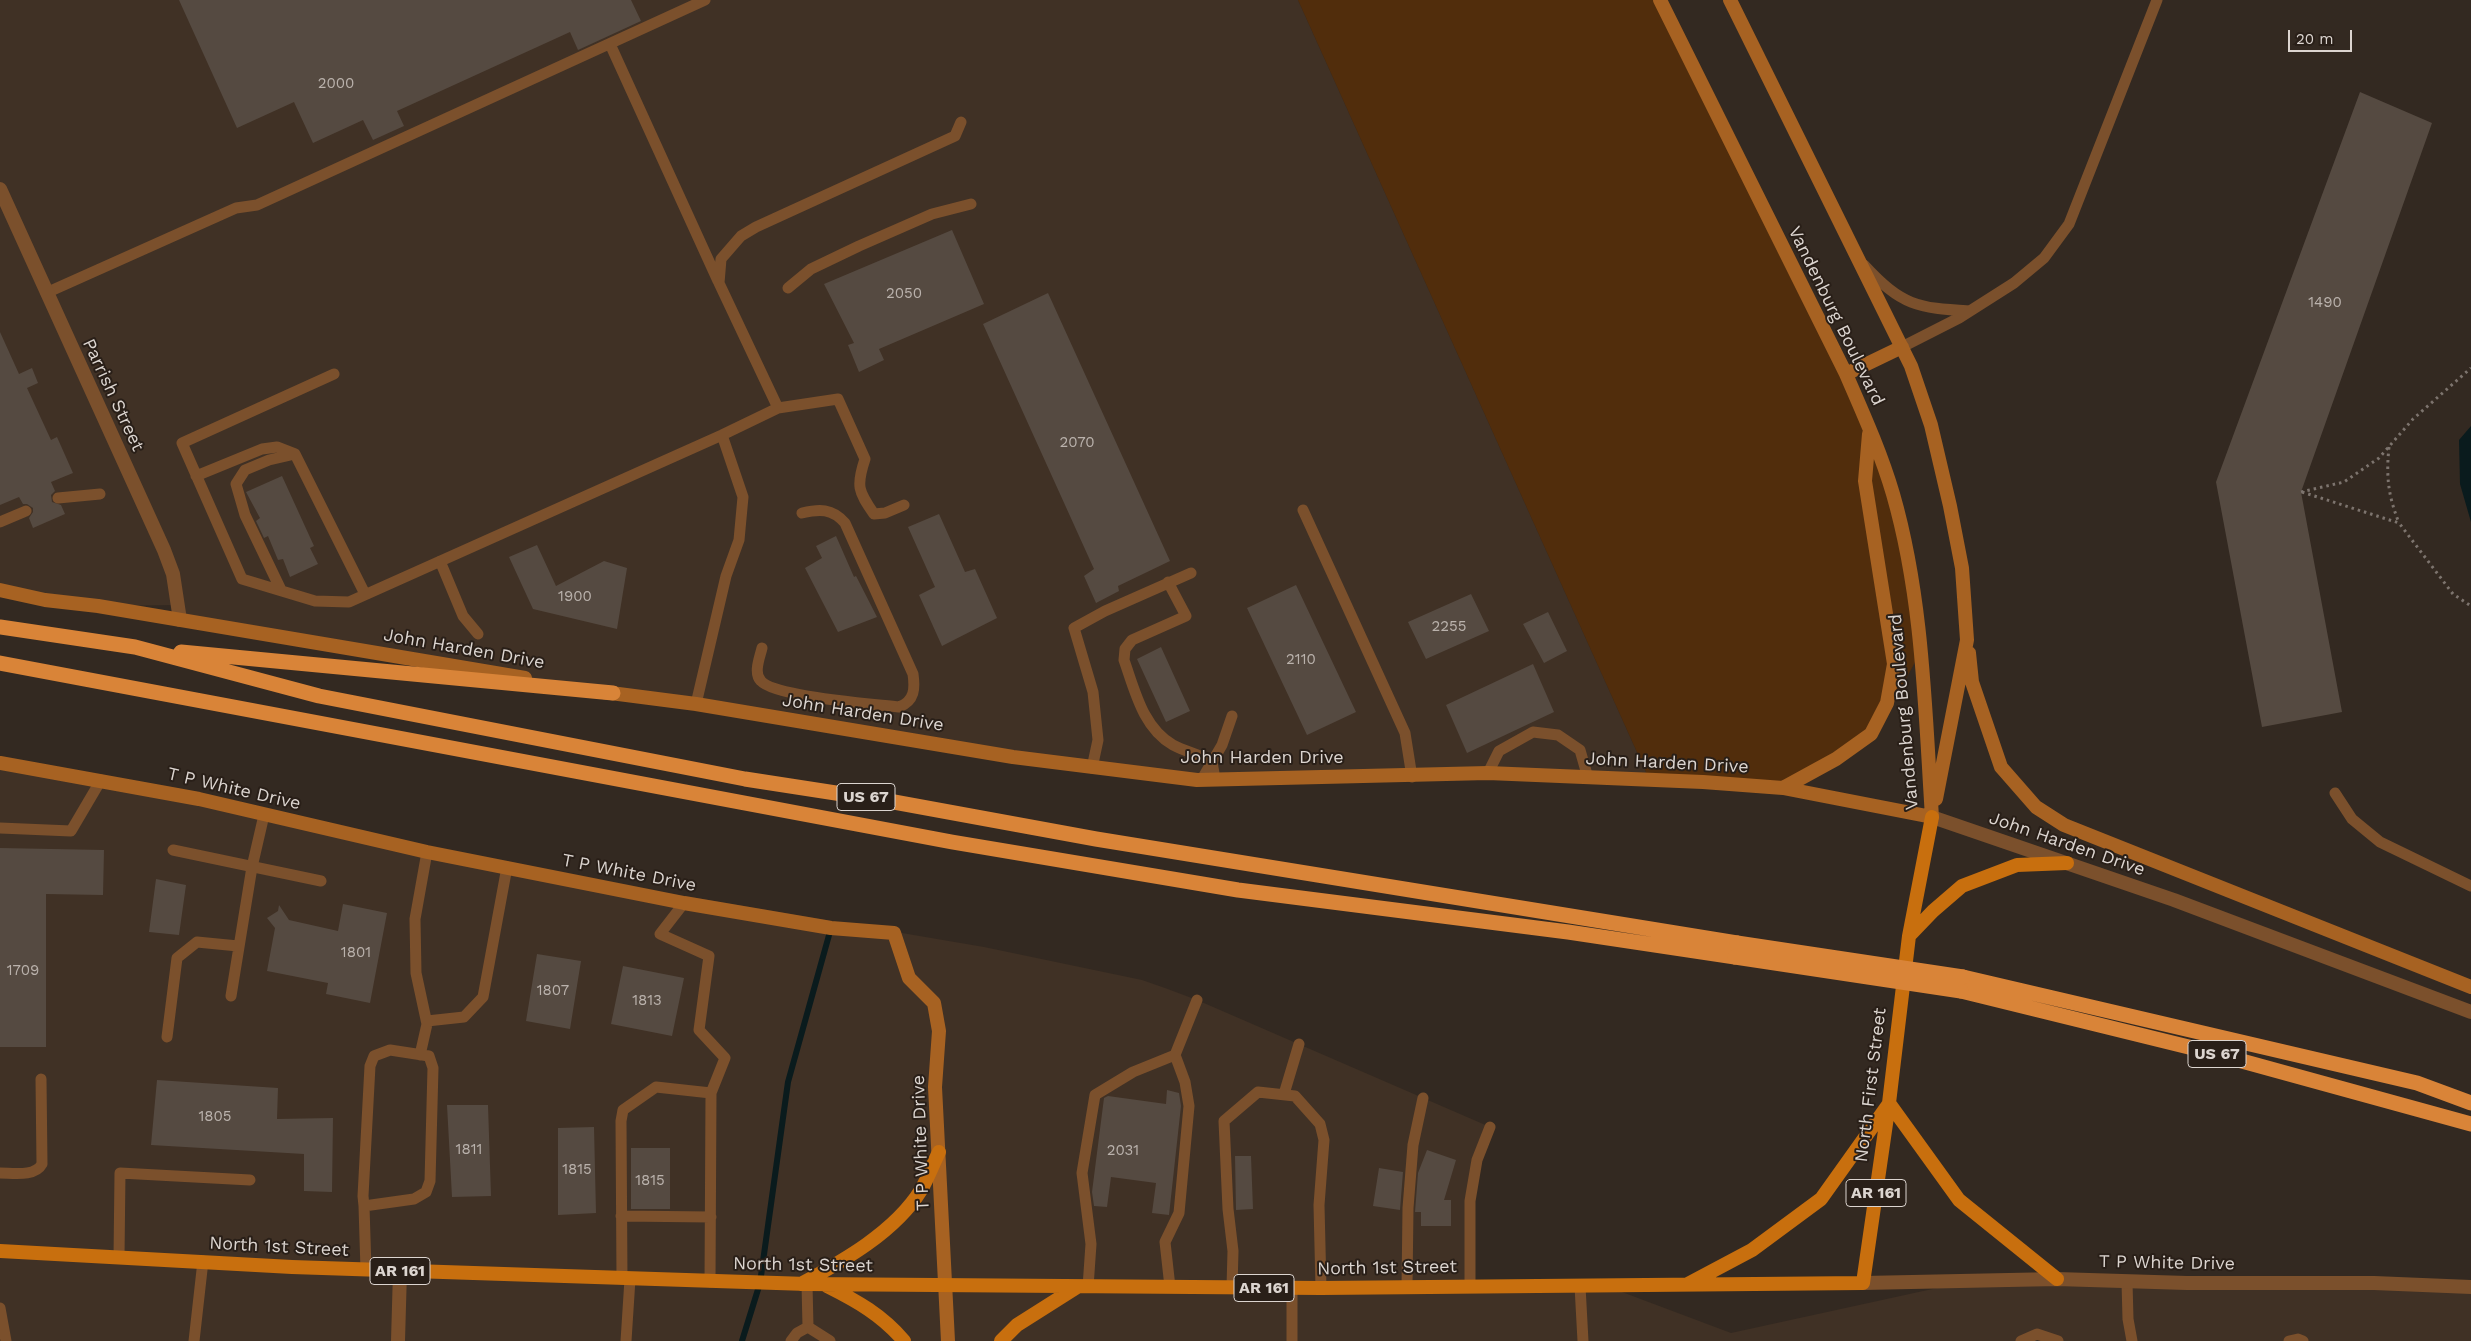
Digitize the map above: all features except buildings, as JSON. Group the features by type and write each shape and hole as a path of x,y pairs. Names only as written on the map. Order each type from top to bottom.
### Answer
{"highway":[{"name":"US 67","path":"0,627 135,647 319,696 745,779 894,802 1096,840 1736,950 1962,984 2417,1083 2471,1103"},
{"path":"135,647 613,693"},
{"name":"US 67","path":"0,663 972,845 1238,890 1568,932 1736,950"},
{"name":"US 67","path":"1962,984 2471,1124"}],"main road":[{"name":"Vandenburg Boulevard","path":"1660,0 1846,374 1869,428 1893,493 1904,538 1921,651 1932,817"},
{"name":"Vandenburg Boulevard","path":"1730,0 1911,366 1931,425 1962,568 1967,640 1932,817"},
{"path":"1846,374 1902,347"},
{"path":"1783,788 1836,759 1871,734 1887,703 1894,664 1865,481 1869,428"},
{"name":"John Harden Drive","path":"0,590 45,600 98,606 613,693 696,704 1092,768 1197,780 1215,778 1412,777 1488,773 1703,782 1783,788 1932,817"},
{"path":"1967,640 1972,682 2001,767 2036,807 2064,825 2471,988"},
{"name":"T P White Drive","path":"0,763 199,799 427,852 684,903 830,928 894,933 909,978 934,1003 939,1031 935,1087 947,1286 948,1341"},
{"name":"North First Street","path":"1863,1283 1889,1103 1909,936 1932,817"},
{"path":"1909,936 1933,911 1962,886 2017,866 2067,863"},
{"path":"1685,1285 1752,1250 1821,1199 1889,1103 1959,1200 2057,1279"},
{"path":"804,1284 863,1248 892,1223 920,1191 939,1152"},
{"name":"North 1st Street","path":"0,1251 366,1270 825,1285 1321,1288 1685,1285"},
{"name":"AR 161","path":"1685,1285 1863,1283"},
{"path":"825,1285 866,1306 891,1325 904,1341"},
{"path":"1001,1341 1017,1325 1083,1287"}],"street":[{"name":"Parrish Street","path":"0,189 164,550 172,574 180,620"},
{"name":"John Harden Drive","path":"1932,817 2174,900 2471,1012"},
{"path":"398,1341 400,1271"},
{"name":"T P White Drive","path":"1863,1283 2057,1279 2127,1282 2374,1283 2471,1287"}],"lane":[{"path":"46,293 236,208 258,205 705,0"},
{"path":"1902,347 1970,310 2014,283 2044,258 2069,224 2157,0"},
{"path":"610,44 778,408"},
{"path":"719,283 721,259 741,236 807,203 955,136 961,122"},
{"path":"788,288 811,269 859,246 932,214 971,204"},
{"path":"1858,258 1881,283 1910,303 1940,310 1970,310"},
{"path":"334,374 182,443 242,579 323,602 349,602 722,435 778,408 838,399 865,459 858,478 862,496 874,514 885,513 904,505"},
{"path":"696,704 726,576 738,540 743,497 722,435"},
{"path":"196,476 262,449 277,447 295,454 365,594"},
{"path":"281,590 245,514 236,484 245,470 295,454"},
{"path":"58,498 100,494"},
{"path":"1303,510 1405,733 1412,777"},
{"path":"0,522 26,511"},
{"path":"762,648 757,669 759,680 768,686 792,693 900,707 912,698 915,689 913,674 845,523 830,511 802,512"},
{"path":"440,561 464,616 478,634"},
{"path":"1092,768 1098,740 1093,692 1074,628 1105,611 1191,573"},
{"path":"1168,582 1186,616 1132,640 1125,649 1124,660 1151,727 1159,736 1175,746 1198,753 1212,762 1215,778"},
{"path":"1197,780 1202,779 1222,744 1232,716"},
{"path":"1488,773 1500,751 1533,732 1558,735 1580,750 1588,778"},
{"path":"0,828 72,831 101,780"},
{"path":"2335,793 2352,819 2380,842 2471,886"},
{"path":"231,996 252,867 264,815"},
{"path":"173,850 321,881"},
{"path":"420,1055 427,1021 416,973 415,918 427,852"},
{"path":"427,1021 464,1017 483,998 507,867"},
{"path":"684,903 660,934 709,956 698,1030 725,1058 711,1093 710,1282"},
{"path":"167,1037 177,958 197,942 238,946"},
{"path":"1170,1287 1165,1242 1179,1213 1189,1106 1185,1082 1175,1055 1197,1000"},
{"path":"1284,1094 1299,1044"},
{"path":"364,1206 414,1199 426,1192 430,1181 433,1068 429,1056 390,1050 374,1056 370,1066 364,1206 366,1270"},
{"path":"1083,1287 1091,1244 1082,1173 1095,1095 1133,1072 1175,1055"},
{"path":"0,1172 32,1172 39,1170 42,1164 42,1079"},
{"path":"626,1341 626,1279 621,1216 621,1121 624,1110 656,1087 711,1093"},
{"path":"1232,1287 1233,1252 1228,1208 1224,1121 1258,1092 1295,1096 1320,1124 1324,1140 1319,1205 1321,1288"},
{"path":"1407,1287 1410,1172 1413,1145 1423,1098"},
{"path":"1470,1286 1470,1201 1477,1160 1490,1127"},
{"path":"119,1257 120,1173 250,1180"},
{"path":"621,1216 711,1217"},
{"path":"194,1341 203,1262"},
{"path":"2127,1282 2128,1318 2132,1341"},
{"path":"804,1284 808,1327"},
{"path":"1580,1286 1583,1341"},
{"path":"1292,1288 1292,1341"},
{"path":"0,1308 6,1341"},
{"path":"791,1341 797,1333 808,1327"},
{"path":"808,1327 830,1341"},
{"path":"2021,1341 2037,1334 2058,1341"},
{"path":"2289,1341 2298,1339 2303,1341"}],"path":[{"path":"2399,523 2301,492 2344,482 2379,458 2413,418 2471,368"},
{"path":"2389,446 2386,470 2389,499 2399,523 2453,594 2471,606"}],"shaded area":[{"path":"0,0 1298,0 1650,781 1588,778 1197,780 613,693 180,620 178,605 98,606 0,590"},
{"path":"1298,0 1660,0 1846,374 1893,493 1921,651 1881,725 1783,788 1650,781"},
{"path":"2471,426 2471,522 2460,484 2459,440"},
{"path":"0,763 427,852 984,947 1142,980 1165,988 1197,1000 1490,1127 1477,1160 1470,1286 1606,1286 1731,1333 1969,1281 2471,1287 2471,1341 6,1341 0,1308"}],"waterway":[{"path":"742,1341 760,1283 788,1082 831,928"}]}
